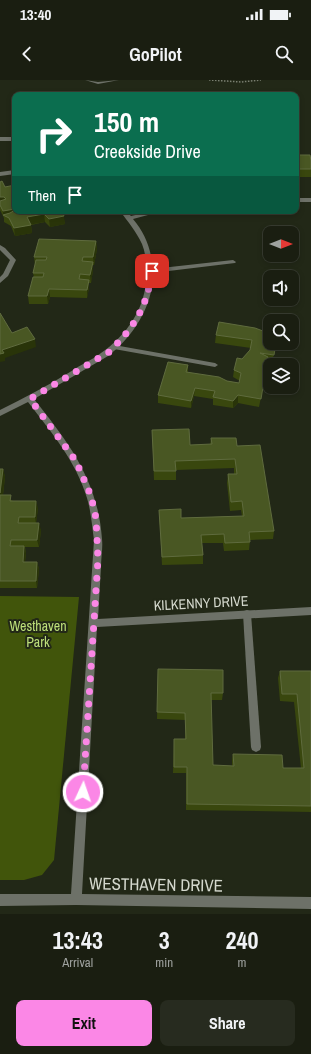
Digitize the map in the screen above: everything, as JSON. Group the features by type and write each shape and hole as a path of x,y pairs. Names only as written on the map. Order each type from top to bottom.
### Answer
{"street":[{"path":"87,80 98,83 117,80"},
{"path":"0,139 12,140"},
{"path":"0,174 12,172"},
{"path":"299,200 311,200"},
{"path":"0,413 30,399 109,352 131,328 143,308 149,290 152,271 150,256 144,240 131,218 126,214"},
{"path":"131,218 148,214"},
{"path":"0,247 3,248 13,260 6,275 0,280"},
{"path":"152,271 176,270 233,262"},
{"path":"114,347 215,365"},
{"path":"30,399 76,461 91,496 96,518 98,540 76,899"},
{"name":"KILKENNY DRIVE","path":"93,623 311,610"},
{"path":"247,614 256,748"},
{"name":"WESTHAVEN DRIVE","path":"0,900 76,899 311,903"}],"path":[{"path":"210,80 241,82 261,80"}],"green space":[{"name":"Westhaven Park","path":"0,596 79,597 54,860 42,875 24,880 0,880"}],"building":[{"path":"299,155 310,155 311,169 299,169"},
{"path":"2,181 5,187 12,186 12,210 3,211 0,205 0,201 6,199 4,197 0,197 0,182"},
{"path":"12,212 12,214 44,214 27,217 31,225 14,228 9,218 3,215"},
{"path":"44,214 63,214 64,216 49,219"},
{"path":"39,239 96,241 93,257 83,257 82,261 93,262 90,275 80,274 79,279 89,280 87,290 49,289 47,296 28,296 33,277 43,277 44,273 33,273 36,260 46,260 47,257 34,257"},
{"path":"0,313 12,333 27,327 35,339 2,350 4,353 0,354"},
{"path":"219,322 255,328 263,331 263,350 275,350 274,355 260,353 268,357 263,358 263,387 261,399 238,395 233,401 213,397 215,391 195,388 191,401 158,395 168,362 188,365 186,372 219,377 227,381 239,383 241,373 234,370 237,358 242,359 250,350 252,340 216,335"},
{"path":"189,429 190,445 212,444 211,438 236,438 237,446 260,445 274,531 249,532 250,542 225,543 224,534 201,535 203,555 162,557 159,510 181,509 181,518 244,516 242,501 231,502 228,474 237,474 235,459 175,461 176,471 154,471 152,430"},
{"path":"0,469 3,469 0,493"},
{"path":"0,495 11,495 10,501 36,501 35,517 19,517 18,523 39,523 37,540 11,540 10,546 24,546 23,562 37,562 36,581 0,581"},
{"path":"158,669 223,670 223,693 211,693 213,765 234,766 233,754 282,755 283,768 304,768 297,694 282,694 280,671 311,671 311,806 187,804 187,767 174,767 174,739 186,739 185,713 157,712"}],"route":[{"path":"83,792 98,559 96,518 91,496 76,461 30,399 109,352 118,344 131,328 143,308 149,290 152,271"}]}
